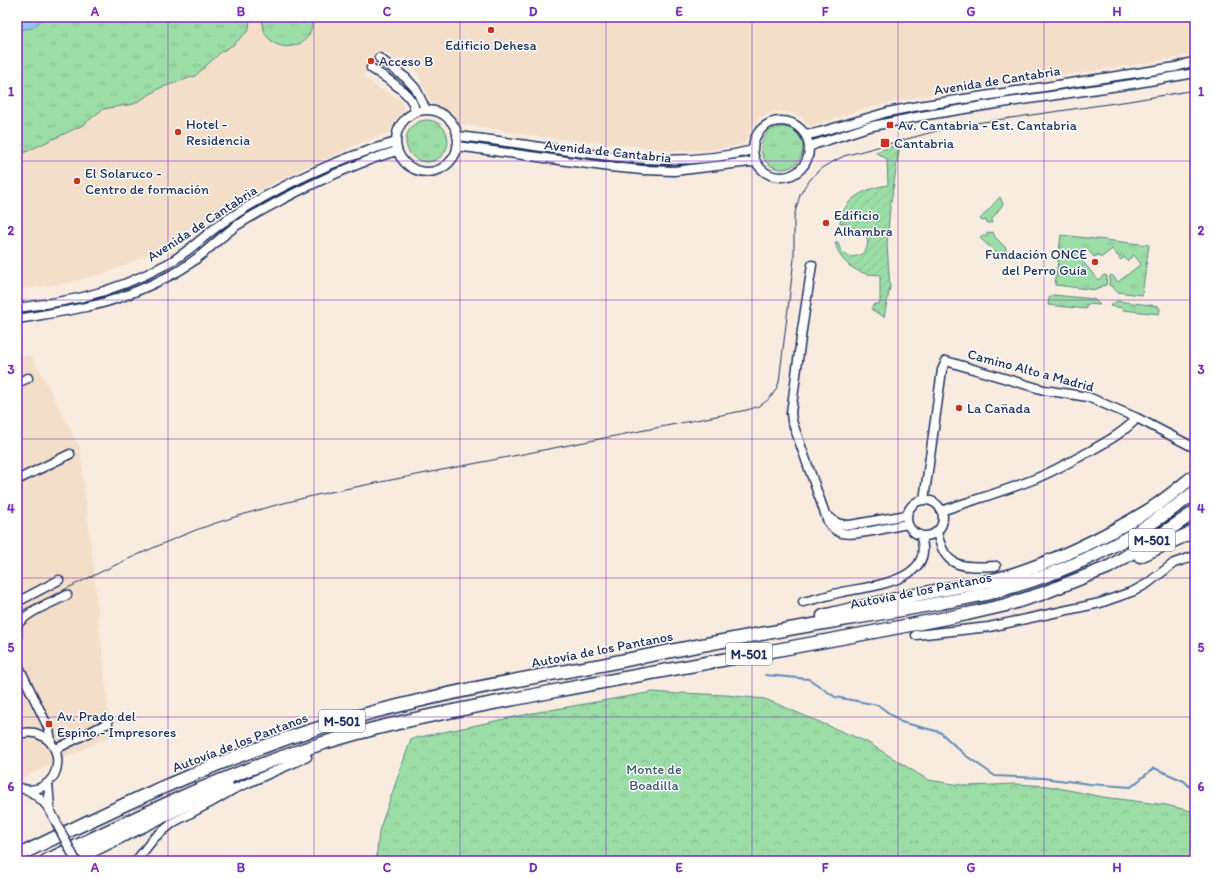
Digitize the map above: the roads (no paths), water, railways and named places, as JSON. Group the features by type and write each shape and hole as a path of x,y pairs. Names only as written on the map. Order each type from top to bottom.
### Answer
{"highway":[{"path":"758,634 770,628 841,611 1001,578 1033,567 1122,526 1150,509 1195,475"},
{"name":"Autovía de los Pantanos","path":"17,856 186,777 297,735 369,713 420,700 517,680 758,634 915,608 1006,589 1047,575 1122,541 1151,524 1195,492"},
{"name":"Autovía de los Pantanos","path":"46,861 126,821 236,773 303,749 373,729 427,716 967,614 1006,605 1041,594 1109,567 1195,512"},
{"path":"1109,567 1123,564 1195,532"},
{"path":"70,861 198,799 239,781 374,733 386,726"}],"street":[{"path":"379,58 406,78 416,89 426,110"},
{"name":"Avenida de Cantabria","path":"804,133 812,134 888,112 918,106 1195,62"},
{"path":"371,68 405,92 414,105 414,113"},
{"name":"Avenida de Cantabria","path":"809,148 816,144 868,127 921,116 1147,82 1195,73"},
{"path":"426,110 437,112 447,117 454,126 457,136 457,146 453,157 444,166 434,171 414,169 405,162 397,151 396,133 400,125 406,117 426,110"},
{"path":"777,121 790,122 800,128 804,133 809,148 807,158 802,166 796,172 787,176 777,176 767,173 757,163 753,150 756,136 764,126 777,121"},
{"name":"Avenida de Cantabria","path":"457,136 641,160 673,161 708,159 753,150"},
{"name":"Avenida de Cantabria","path":"17,308 82,297 111,289 138,278 169,264 187,252 227,219 261,199 312,174 375,147 396,142"},
{"name":"Avenida de Cantabria","path":"457,146 642,170 674,171 750,162 757,163"},
{"name":"Avenida de Cantabria","path":"17,319 86,307 117,298 144,287 175,273 196,259 236,226 267,208 312,184 378,156 397,151"},
{"path":"812,265 791,413 792,421 828,522 840,533 851,534 908,524"},
{"name":"Camino Alto a Madrid","path":"924,500 942,370 946,361 1044,390 1088,397 1137,418 1195,448"},
{"path":"17,383 28,378"},
{"path":"941,511 1039,478 1108,440 1125,429 1137,418"},
{"path":"17,480 70,454"},
{"path":"930,500 936,504 941,511 943,517 942,524 937,531 929,535 920,535 912,531 908,524 907,515 909,508 914,503 930,500"},
{"path":"826,514 834,522 842,525 850,525 907,515"},
{"path":"937,531 939,544 953,563 967,567 996,566"},
{"path":"803,602 837,593 891,582 909,573 919,562 923,553 923,544 920,535"},
{"path":"916,635 989,627 1118,598 1148,583 1174,563 1195,556"},
{"path":"17,601 60,580"},
{"path":"17,642 17,626 22,619 67,595"},
{"path":"17,662 49,729 53,745 58,756 56,771 53,778 39,788 28,790"},
{"path":"53,745 108,723"},
{"path":"17,736 30,732 42,735 53,745"},
{"path":"136,861 154,838 174,822 234,789 307,757"},
{"path":"48,783 50,808 76,861"},
{"path":"17,787 28,790 38,796 50,808"}],"water":[{"path":"17,17 45,17 32,28 17,30"}],"waterway":[{"path":"765,675 809,679 835,697 878,705 901,722 940,732 965,755 995,776 1043,778 1131,787 1154,768 1184,781 1195,792"}],"tram line":[{"path":"17,613 173,539 213,524 263,509 330,492 747,410 763,404 774,393 779,382 794,259 794,218 796,209 800,195 805,186 823,167 844,156 955,126 1189,91"}],"place":[{"name":"Edificio Dehesa","path":"491,30"},
{"name":"Acceso B","path":"371,61"},
{"name":"Av. Cantabria - Est. Cantabria","path":"890,125"},
{"name":"Hotel - Residencia","path":"178,132"},
{"name":"Cantabria","path":"885,143"},
{"name":"El Solaruco - Centro de formación","path":"77,181"},
{"name":"Edificio Alhambra","path":"826,223"},
{"name":"Fundación ONCE del Perro Guía","path":"1095,262"},
{"name":"La Cañada","path":"959,408"},
{"name":"Av. Prado del Espino - Impresores","path":"49,724"}],"park label":[{"name":"Monte de Boadilla","path":"654,778"}]}
